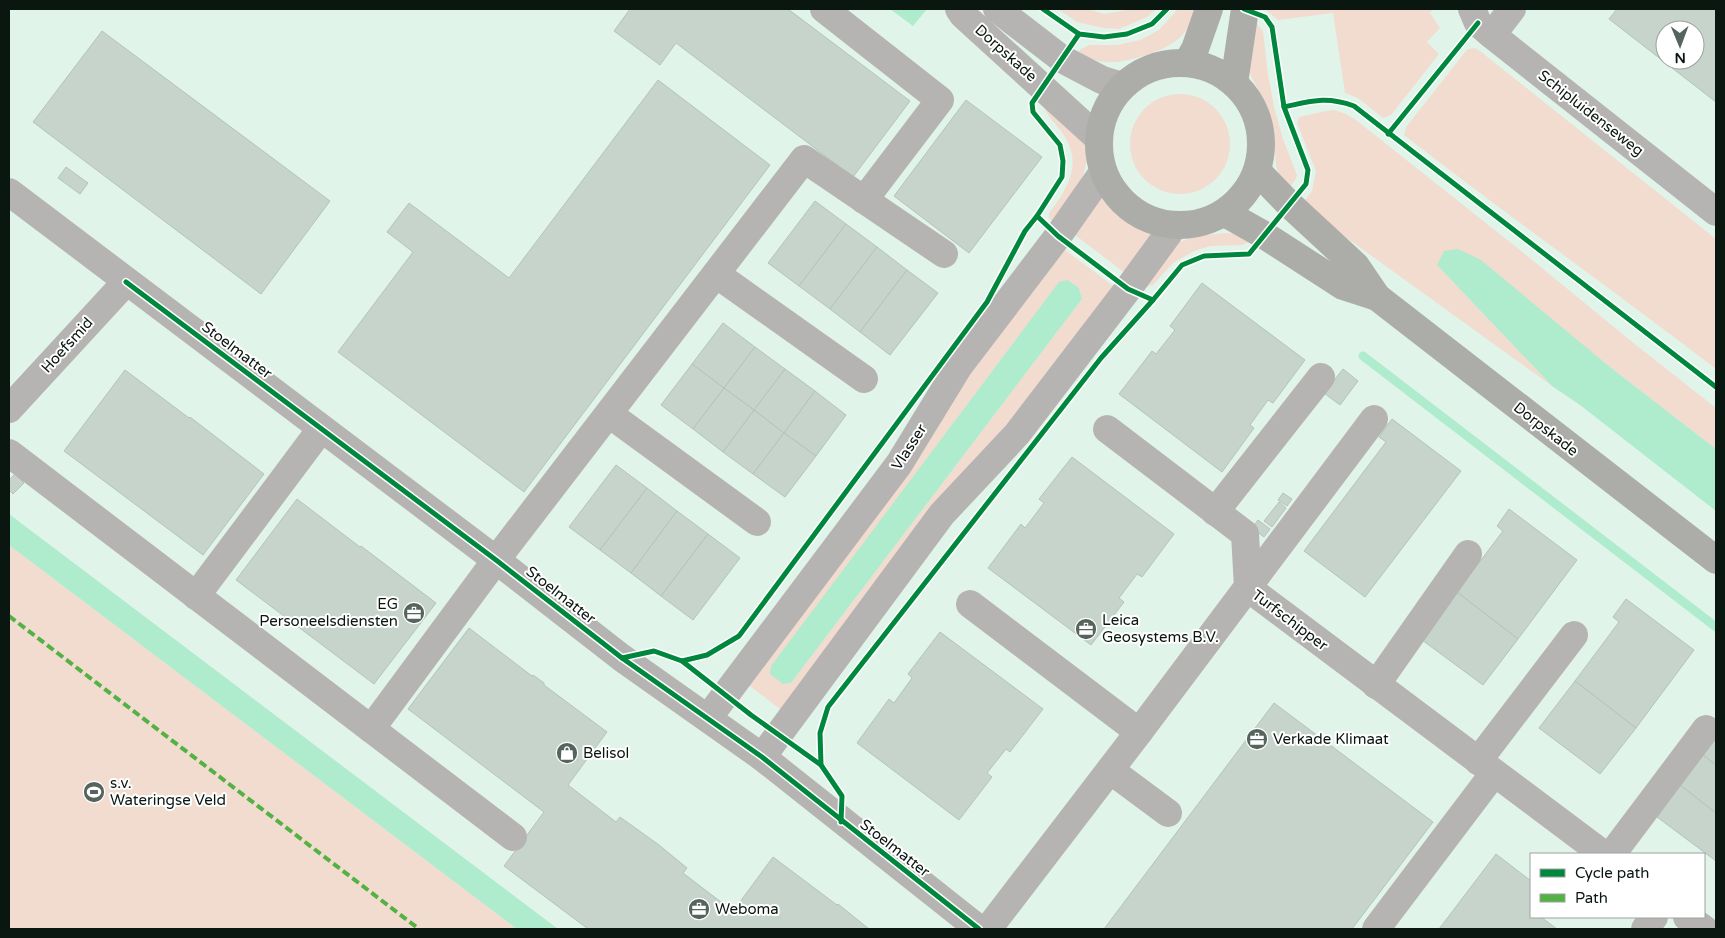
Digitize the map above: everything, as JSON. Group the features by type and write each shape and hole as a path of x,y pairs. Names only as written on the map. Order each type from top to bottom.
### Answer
{"main road":[{"path":"1187,63 1196,49 1209,9"},
{"path":"1234,83 1245,9"},
{"path":"1187,63 1212,69 1234,83 1247,97 1256,114 1261,133 1261,152 1257,171 1250,188 1238,202 1225,213 1200,223 1174,226 1144,218 1119,199 1103,172 1098,138 1102,119 1110,102 1122,86 1141,72 1163,65 1187,63"},
{"name":"Dorpskade","path":"1257,171 1289,204 1356,266 1377,297 1716,560"},
{"name":"Dorpskade","path":"1225,213 1264,235 1343,286 1377,297"}],"street":[{"path":"824,9 940,100 864,200"},
{"name":"Dorpskade","path":"959,9 963,15 1098,138"},
{"name":"Dorpskade","path":"997,9 1062,59 1102,80 1122,86"},
{"name":"Schipluidenseweg","path":"1472,9 1478,23 1492,35 1716,212"},
{"path":"1492,35 1512,9"},
{"path":"371,729 496,560 804,159 944,254"},
{"name":"Vlasser","path":"708,718 899,464 959,366 1058,236 1103,172"},
{"name":"Stoelmatter","path":"9,192 496,560 622,658 762,757 841,822 979,929"},
{"path":"762,757 942,514 1017,434 1174,226"},
{"path":"716,274 864,379"},
{"name":"Hoefsmid","path":"9,409 126,282"},
{"path":"1215,512 1321,377"},
{"path":"609,414 757,522"},
{"path":"1248,588 1374,419"},
{"path":"196,596 321,429"},
{"path":"1107,429 1244,534 1248,588"},
{"path":"9,453 513,836"},
{"path":"1376,685 1468,554"},
{"name":"Turfschipper","path":"988,929 1248,588 1602,853"},
{"path":"970,604 1139,732"},
{"path":"1376,929 1574,635"},
{"path":"1613,853 1706,729"},
{"path":"1110,770 1168,813"},
{"path":"1645,929 1653,918"},
{"path":"1688,918 1704,929"}],"shaded area":[{"path":"890,9 927,9 913,26"},
{"path":"1058,9 1087,9 1105,14 1130,9 1156,9 1147,17 1119,29 1103,28 1077,22"},
{"path":"1178,9 1198,9 1185,32 1167,47 1121,62 1105,62 1077,54 1081,49 1089,45 1117,45 1140,40 1159,30"},
{"path":"1265,9 1433,9 1430,13 1440,28 1427,42 1439,54 1391,115 1383,118 1358,98 1345,93 1333,13 1278,20"},
{"path":"1250,22 1257,24 1263,31 1274,107 1283,139 1297,175 1288,190 1276,166 1274,130 1268,109 1249,72"},
{"path":"1475,48 1716,239 1716,369 1404,135 1406,127 1466,51"},
{"path":"1180,94 1199,98 1216,108 1226,125 1230,144 1226,163 1216,180 1199,190 1180,194 1161,190 1144,180 1134,163 1130,144 1134,125 1144,108 1161,98"},
{"path":"1042,102 1074,130 1082,139 1086,149 1087,159 1080,183 1056,223 1049,218 1049,213 1068,184 1073,164 1072,153 1068,142 1047,114"},
{"path":"1334,110 1356,120 1716,408 1716,449 1610,367 1437,265 1552,386 1301,205 1312,191 1316,171 1297,123 1299,117"},
{"path":"1102,194 1114,207 1127,216 1157,231 1125,273 1075,235"},
{"path":"1226,233 1238,234 1251,241 1242,245 1210,246 1194,251 1173,263 1153,285 1140,286 1175,244 1196,236"},
{"path":"1061,247 1116,288 781,710 746,683","holes":["1068,280 1079,288 1082,299 791,683 783,684"]},
{"path":"1458,249 1481,260 1610,367 1716,449 1716,511 1580,405 1552,386 1437,265 1444,251"},
{"path":"1068,280 1079,288 1082,299 791,683 783,684 770,674 771,666 1059,282"},
{"path":"9,514 558,929 517,929 9,545"},
{"path":"9,545 517,929 9,929"}],"building":[{"path":"630,9 788,9 910,101 853,177 676,43 660,65 614,31"},
{"path":"1617,9 1716,9 1716,102 1675,70 1705,70 1705,20 1655,20 1655,55 1609,19"},
{"path":"102,31 330,201 261,294 33,122"},
{"path":"658,80 770,165 524,492 338,352 413,252 387,232 409,203 509,278"},
{"path":"966,100 1042,157 969,253 894,196"},
{"path":"66,167 88,183 80,194 58,178"},
{"path":"815,201 846,224 799,286 768,263"},
{"path":"846,224 877,247 830,309 799,286"},
{"path":"877,247 907,270 860,332 830,309"},
{"path":"907,270 938,293 890,355 860,332"},
{"path":"1202,283 1305,360 1273,403 1268,400 1250,425 1254,428 1222,472 1119,394 1152,351 1156,354 1175,330 1170,326"},
{"path":"723,323 755,347 724,388 692,364"},
{"path":"755,347 785,369 754,410 724,388"},
{"path":"692,364 724,388 693,429 661,405"},
{"path":"785,369 815,391 784,433 754,410"},
{"path":"1343,369 1358,381 1340,405 1324,393"},
{"path":"125,370 264,474 203,555 64,451"},
{"path":"724,388 754,410 723,452 693,429"},
{"path":"815,391 846,415 816,456 784,433"},
{"path":"754,410 784,433 753,474 723,452"},
{"path":"1392,419 1461,471 1365,597 1304,551 1386,442 1379,437"},
{"path":"784,433 816,456 785,497 753,474"},
{"path":"1072,457 1174,534 1142,577 1137,574 1119,598 1124,602 1091,645 988,568 1021,524 1025,528 1044,503 1039,499"},
{"path":"616,465 647,488 600,550 569,527"},
{"path":"15,474 24,483 13,494 9,490 9,480"},
{"path":"647,488 677,511 631,573 600,550"},
{"path":"1283,493 1292,499 1287,506 1278,500"},
{"path":"297,499 436,603 374,684 236,580"},
{"path":"1279,502 1286,508 1272,527 1264,521"},
{"path":"1509,509 1577,560 1518,639 1457,592 1503,531 1497,526"},
{"path":"677,511 708,534 661,596 631,573"},
{"path":"1258,520 1270,529 1264,537 1252,528"},
{"path":"708,534 740,558 693,620 661,596"},
{"path":"1457,592 1518,639 1483,685 1422,640"},
{"path":"1626,599 1694,650 1636,728 1575,681 1619,622 1613,617"},
{"path":"469,628 607,732 568,785 616,822 620,817 659,845 687,868 683,873 721,902 734,910 773,857 869,929 588,929 504,866 544,812 408,709"},
{"path":"940,632 1043,709 1010,752 1006,749 987,773 992,777 959,820 857,743 889,699 894,703 912,678 908,674"},
{"path":"1575,681 1636,728 1600,774 1539,728"},
{"path":"1274,703 1433,822 1352,929 1104,929"},
{"path":"1716,738 1716,765 1703,755"},
{"path":"1703,755 1716,765 1716,813 1680,785"},
{"path":"1680,785 1716,813 1716,861 1657,817"},
{"path":"1496,854 1530,880 1530,918 1542,918 1557,929 1439,929"}],"waterway":[{"path":"1363,356 1716,627"}],"marked path":[{"path":"9,616 419,929"}],"cycle path":[{"path":"1043,9 1079,34 1104,37 1127,34 1152,24 1167,9"},
{"path":"1079,34 1032,103 1033,112 1060,145 1063,161 1062,177 1037,216 1058,236 1128,289 1153,300 1182,265 1204,256 1249,254 1306,184 1308,170 1284,107 1272,27 1265,17 1244,9"},
{"path":"1388,134 1478,23"},
{"path":"1284,107 1311,101 1327,100 1354,106 1716,387"},
{"path":"622,658 654,651 682,661 707,655 739,636 987,302 1025,231 1037,216"},
{"path":"126,282 496,560 622,658 762,757 979,929"},
{"path":"841,822 842,796 821,765 820,733 828,707 1101,358 1153,300"},
{"path":"682,661 751,715 821,765"}],"place":[{"name":"EG Personeelsdiensten","path":"414,613"},
{"name":"Leica Geosystems B.V.","path":"1086,629"},
{"name":"Verkade Klimaat","path":"1257,739"},
{"name":"Belisol","path":"567,753"},
{"name":"s.v. Wateringse Veld","path":"94,792"},
{"name":"Weboma","path":"699,909"}]}
